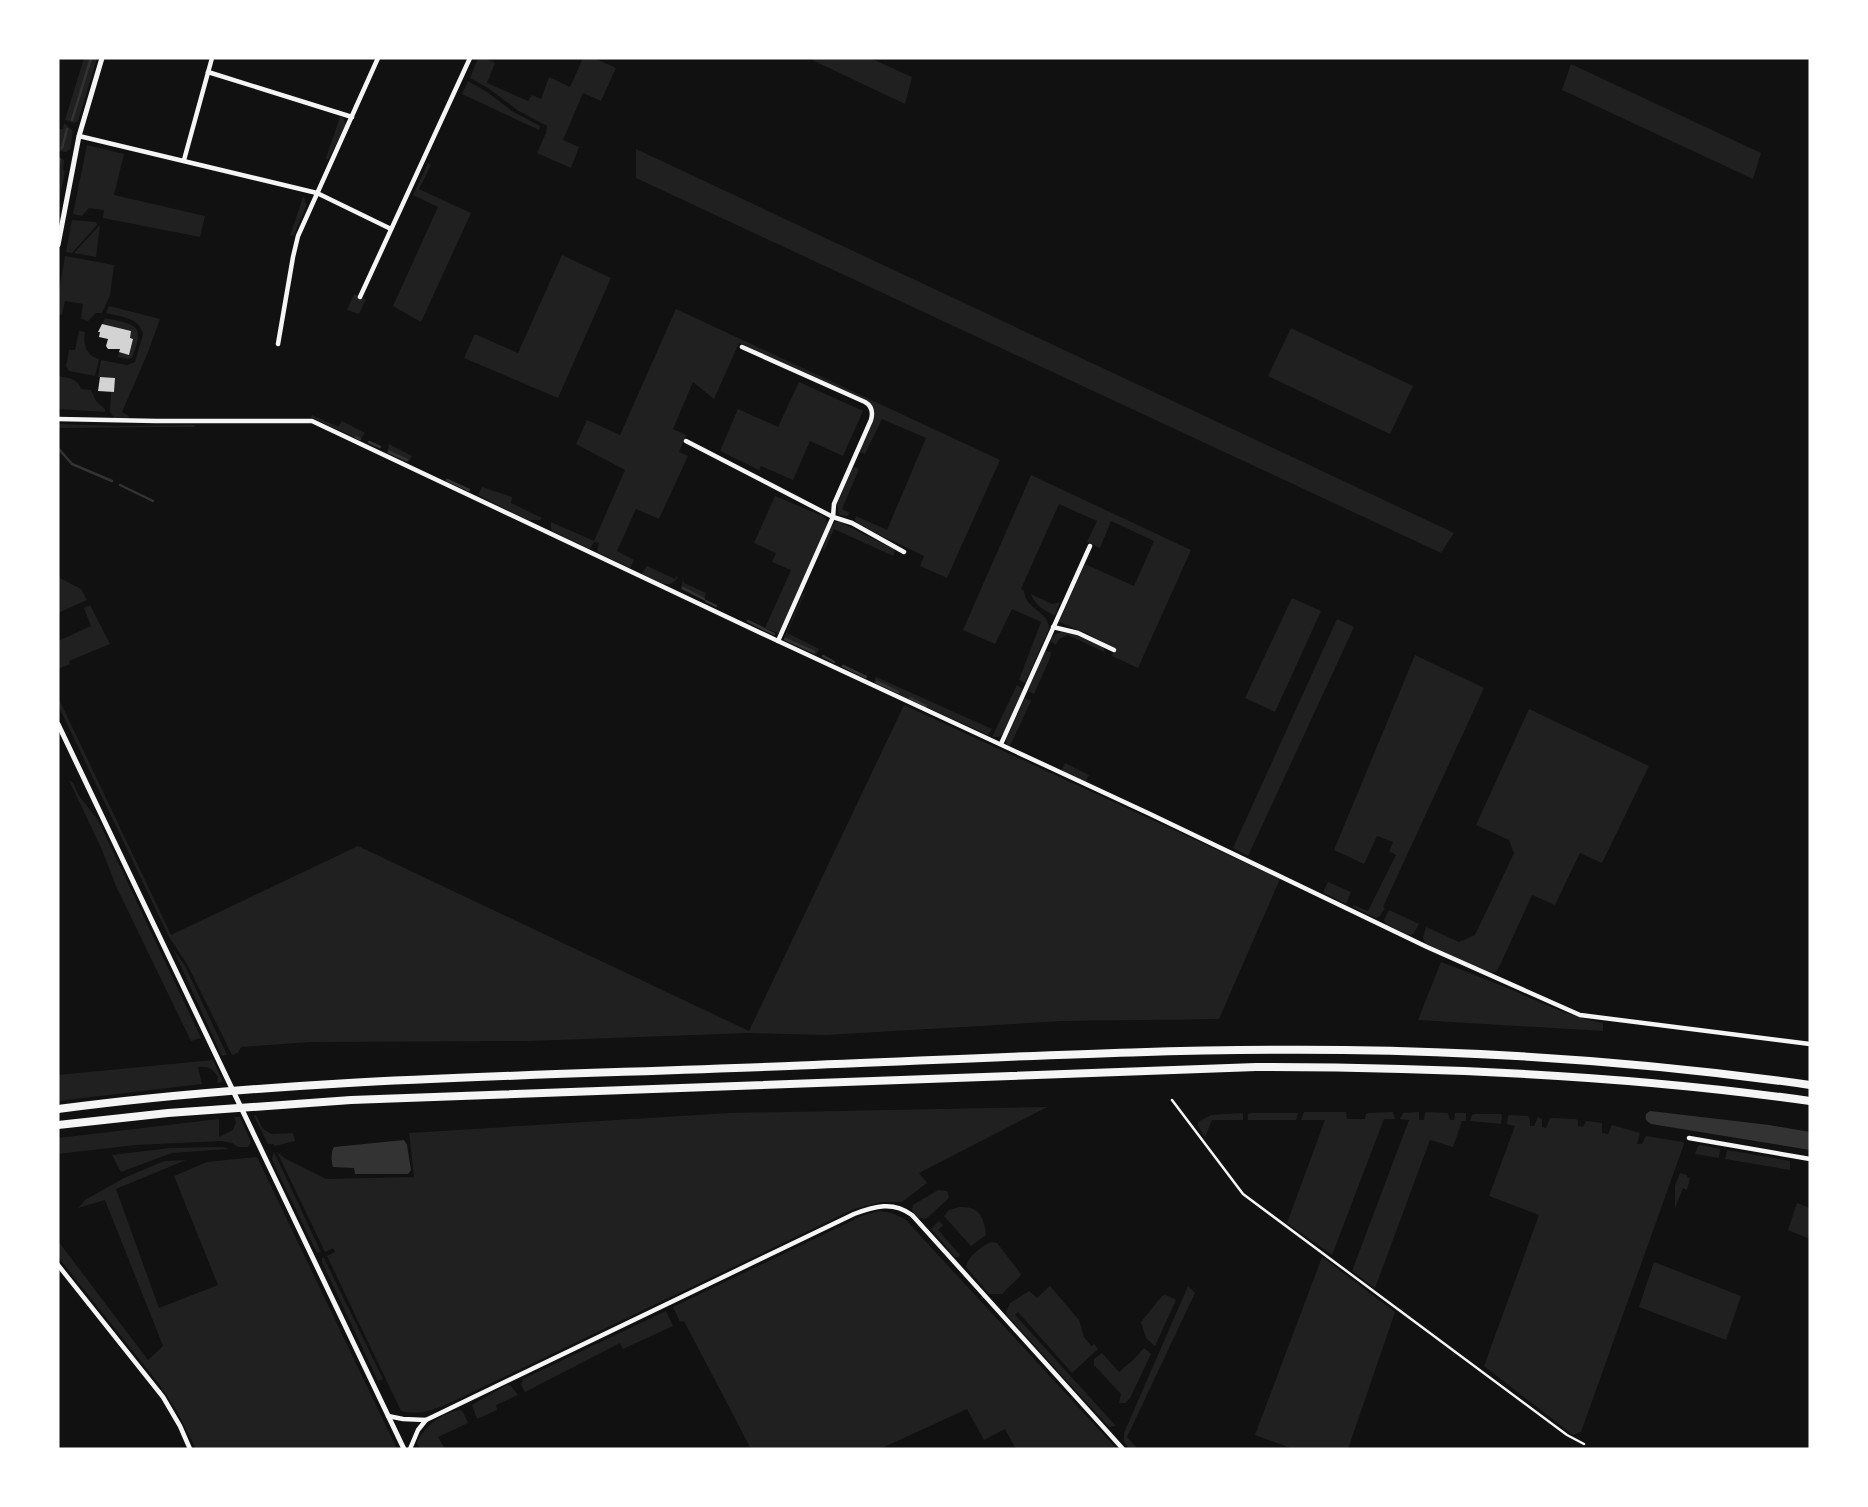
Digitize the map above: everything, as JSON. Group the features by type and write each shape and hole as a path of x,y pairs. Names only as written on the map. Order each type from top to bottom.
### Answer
{"highway":[{"path":"58,1109 244,1090 405,1081 1180,1052 1328,1050 1545,1058 1810,1084"},
{"path":"58,1125 252,1106 407,1097 1168,1068 1347,1067 1527,1073 1657,1083 1810,1101"}],"street":[{"path":"58,245 79,136 102,58"},
{"path":"184,160 212,58"},
{"path":"278,344 298,236 378,58"},
{"path":"360,297 470,58"},
{"path":"208,72 352,117"},
{"path":"79,136 317,193 391,229"},
{"path":"742,347 865,402 872,410 871,420 834,504 833,517 778,641"},
{"path":"58,419 312,421 1257,864 1427,947 1580,1015 1810,1044"},
{"path":"686,441 833,517 852,523 904,552"},
{"path":"1001,744 1090,546"},
{"path":"1053,627 1079,634 1114,650"},
{"path":"58,724 404,1449"},
{"path":"1689,1138 1810,1159"},
{"path":"410,1449 418,1430 426,1420 854,1214 875,1207 902,1208 912,1215 1123,1449"},
{"path":"58,1265 163,1397 190,1449"},
{"path":"388,1416 426,1420"}],"lane":[{"path":"1172,1100 1243,1194 1567,1435 1584,1444"}],"shaded area":[{"path":"84,58 97,58 78,121 74,123 65,120"},
{"path":"478,58 495,63 487,83 528,101 532,95 541,99 549,77 570,87 583,58 594,58 616,68 601,101 583,93 563,140 579,147 571,168 537,153 547,126 470,78"},
{"path":"808,58 870,58 912,77 905,104"},
{"path":"1571,64 1761,153 1753,179 1562,90"},
{"path":"468,81 512,111 540,126 539,130 462,94"},
{"path":"340,117 343,117 346,124 328,160 326,158"},
{"path":"64,123 73,131 70,149 66,152 58,151 58,129 63,129"},
{"path":"87,145 124,154 114,195 205,216 200,237 103,218 104,210 89,208 82,216 73,214"},
{"path":"636,149 1454,533 1441,553 636,178"},
{"path":"58,158 64,160 65,171 58,207"},
{"path":"428,163 431,165 419,189 471,213 421,322 393,306 438,207 413,195"},
{"path":"303,197 307,204 294,235 290,236"},
{"path":"72,220 96,222 97,225 72,253 66,252"},
{"path":"99,226 96,257 74,253"},
{"path":"562,255 611,278 558,398 464,358 475,334 518,353"},
{"path":"65,256 114,265 110,295 102,313 96,313 88,321 81,319 83,304 65,301 62,315 58,314"},
{"path":"354,294 366,299 359,314 347,310"},
{"path":"109,306 160,319 122,412 129,416 128,419 115,419 110,412 115,378 98,377 101,360 127,365 135,362 143,334 138,324 133,321 106,313"},
{"path":"676,309 1000,460 947,578 920,566 924,556 856,522 855,519 856,516 887,530 926,438 882,419 865,454 859,452 873,421 871,403 739,343 714,399 693,382 673,429 686,435 679,452 688,456 659,519 636,509 617,551 634,560 630,568 597,552 599,543 594,542 590,549 552,531 551,522 594,541 625,470 576,444 587,420 620,435"},
{"path":"105,318 124,322 138,332 132,358 118,357 119,352 129,354 133,339 130,338 131,331 102,324"},
{"path":"1291,328 1413,386 1390,434 1268,376"},
{"path":"79,331 85,332 88,352 99,359 95,376 69,371 66,366 69,350 75,350"},
{"path":"58,376 75,381 81,389 91,390 105,412 58,409"},
{"path":"799,382 863,411 843,456 810,441 793,480 761,466 759,470 720,451 738,409 778,427"},
{"path":"312,415 338,427 342,421 365,433 360,440 311,417"},
{"path":"58,424 194,425 195,427 58,428"},
{"path":"389,444 412,456 409,461 387,453"},
{"path":"855,467 859,469 842,509 850,513 847,516 839,515 837,505"},
{"path":"1031,475 1191,550 1138,668 1112,656 1115,649 1059,622 1085,564 1134,586 1154,541 1111,521 1100,548 1087,542 1097,521 1059,504 1021,589 1029,603 1045,618 1049,629 1025,683 1019,680 1041,622 1012,609 995,644 963,630"},
{"path":"482,487 512,497 511,503 542,518 528,520 478,495"},
{"path":"775,496 823,516 827,524 781,632 778,633 765,628 791,570 772,562 776,553 754,543"},
{"path":"836,522 895,550 893,556 834,529 824,551 832,526"},
{"path":"647,566 675,579 678,577 670,584 661,583 642,574"},
{"path":"58,577 81,589 87,600 58,613"},
{"path":"683,579 684,583 706,593 704,599 681,589"},
{"path":"803,594 787,633 819,649 816,655 784,638"},
{"path":"1031,594 1052,604 1060,602 1055,615 1041,608"},
{"path":"1292,598 1321,611 1275,712 1245,698"},
{"path":"90,605 110,644 69,661 70,664 58,669 58,641 91,626 84,608"},
{"path":"1337,619 1354,627 1248,856 1233,848"},
{"path":"1061,632 1104,647 1104,652 1068,635 1059,639 1056,645 1050,641"},
{"path":"1045,651 1051,652 1050,658 1034,694 1028,691"},
{"path":"1415,655 1484,688 1383,907 1385,908 1376,918 1353,905 1368,911 1396,855 1389,851 1393,842 1377,836 1364,864 1334,850"},
{"path":"876,677 992,729 988,735 874,683"},
{"path":"1017,685 1023,689 1003,734 992,737"},
{"path":"58,697 171,935 358,846 749,1031 904,705 1280,879 1219,1019 1063,1021 825,1035 749,1033 529,1041 311,1042 241,1047 238,1053 232,1055 187,964 169,937 58,705"},
{"path":"1025,698 1031,701 1010,746 1006,744 1006,740"},
{"path":"1529,709 1649,766 1602,863 1580,853 1555,905 1532,895 1501,963 1496,972 1493,972 1474,967 1425,943 1423,938 1426,927 1459,942 1475,935 1514,853 1509,840 1476,825"},
{"path":"1065,763 1089,775 1086,782 1062,770"},
{"path":"69,780 98,820 201,1038 191,1041 116,886"},
{"path":"1328,882 1351,892 1346,904 1324,893"},
{"path":"1389,910 1419,924 1413,934 1409,935 1386,924 1384,920"},
{"path":"173,949 185,966 227,1055 222,1056"},
{"path":"1441,962 1556,1009 1603,1023 1603,1031 1418,1020"},
{"path":"213,1060 223,1082 217,1083 218,1077 210,1069 198,1067 202,1084 58,1101 58,1075"},
{"path":"1047,1107 919,1173 927,1183 902,1202 881,1202 854,1209 448,1404 417,1413 401,1411 327,1256 335,1252 333,1248 325,1252 277,1152 326,1179 414,1177 409,1133 729,1113"},
{"path":"1650,1111 1810,1132 1810,1150 1651,1124 1646,1118"},
{"path":"1304,1112 1346,1112 1347,1119 1365,1119 1368,1113 1393,1112 1395,1119 1384,1119 1332,1255 1287,1223 1325,1120 1301,1120"},
{"path":"1419,1112 1419,1120 1424,1120 1427,1112 1448,1113 1450,1120 1454,1120 1455,1113 1466,1113 1466,1121 1462,1121 1453,1147 1430,1140 1375,1288 1352,1271 1409,1120 1400,1119 1403,1113"},
{"path":"1241,1113 1243,1120 1212,1120 1205,1137 1198,1126 1198,1122 1211,1115"},
{"path":"1298,1113 1296,1120 1248,1120 1248,1114"},
{"path":"1475,1114 1500,1114 1501,1124 1470,1121"},
{"path":"256,1115 263,1129 271,1134 293,1133 295,1141 275,1146 268,1144 254,1116"},
{"path":"1510,1115 1528,1116 1530,1126 1534,1126 1538,1117 1542,1119 1542,1127 1546,1128 1550,1118 1576,1119 1578,1126 1583,1127 1586,1121 1602,1123 1602,1133 1608,1134 1612,1125 1640,1133 1637,1144 1642,1144 1646,1136 1684,1144 1581,1432 1573,1435 1484,1366 1539,1215 1489,1196 1515,1126 1507,1124"},
{"path":"234,1117 240,1117 251,1142 248,1147 238,1147 221,1141 135,1145 58,1154 58,1138 219,1119 219,1137 233,1130 236,1122"},
{"path":"404,1140 411,1170 408,1174 355,1174 354,1168 333,1167 334,1147"},
{"path":"1700,1145 1720,1149 1719,1158 1695,1154"},
{"path":"170,1148 228,1149 172,1153 121,1172 112,1155"},
{"path":"1727,1150 1790,1161 1790,1170 1725,1159"},
{"path":"274,1152 321,1252 317,1253 273,1162"},
{"path":"257,1157 397,1449 196,1449 177,1411 159,1384 58,1257 58,1241 148,1360 163,1346 105,1200 78,1208 85,1200 124,1178 164,1161 186,1160 116,1189 159,1308 218,1285 174,1176 207,1162"},
{"path":"1680,1173 1690,1178 1687,1190 1683,1188 1675,1208 1675,1186"},
{"path":"938,1190 947,1191 947,1200 925,1219 918,1217 912,1210 913,1205"},
{"path":"1797,1203 1810,1208 1810,1239 1788,1230"},
{"path":"972,1208 984,1223 986,1235 971,1246 944,1216 949,1210"},
{"path":"879,1211 905,1219 1117,1449 1016,1449 1005,1429 984,1440 967,1409 880,1449 751,1449 684,1321 680,1322 673,1307 864,1215"},
{"path":"939,1221 943,1225 938,1230 960,1255 958,1257 955,1257 931,1229"},
{"path":"991,1242 997,1243 1021,1274 1002,1294 989,1294 966,1267 979,1249"},
{"path":"1322,1257 1395,1312 1348,1449 1293,1449 1255,1435"},
{"path":"324,1258 383,1379 378,1381"},
{"path":"1654,1262 1741,1296 1726,1340 1639,1307"},
{"path":"1050,1286 1079,1320 1084,1337 1091,1346 1094,1344 1098,1349 1072,1373 1018,1312 1015,1315 1116,1426 1109,1427 1007,1315 1010,1303 1029,1291 1037,1298"},
{"path":"1188,1286 1195,1293 1127,1437 1138,1449 1129,1449 1124,1441 1124,1433"},
{"path":"1162,1296 1176,1300 1155,1346 1146,1338 1141,1322"},
{"path":"666,1311 673,1326 623,1349 620,1343 525,1392 521,1385 523,1379"},
{"path":"1144,1348 1151,1354 1130,1398 1125,1403 1119,1403 1121,1394 1094,1365 1094,1359 1102,1353 1119,1372"},
{"path":"507,1385 518,1395 496,1405 497,1410 477,1419 472,1405"},
{"path":"460,1410 468,1423 438,1437 445,1449 420,1449 417,1443 420,1437 434,1421"}],"building":[{"path":"102,324 131,331 130,338 133,339 129,355 119,352 120,349 108,349 108,339 99,337"},
{"path":"100,377 115,378 114,392 98,391"}],"waterway":[{"path":"72,120 91,58"},
{"path":"62,148 67,129"},
{"path":"58,168 60,159"},
{"path":"356,437 360,439"},
{"path":"369,442 380,447"},
{"path":"58,448 72,464 112,481"},
{"path":"389,452 407,460"},
{"path":"447,480 469,490"},
{"path":"120,485 153,501"},
{"path":"683,588 704,599"},
{"path":"706,601 716,606"},
{"path":"748,621 774,634"},
{"path":"785,639 814,652"},
{"path":"823,656 834,662"},
{"path":"843,666 866,677"},
{"path":"877,682 898,692"},
{"path":"910,698 926,706"}]}
